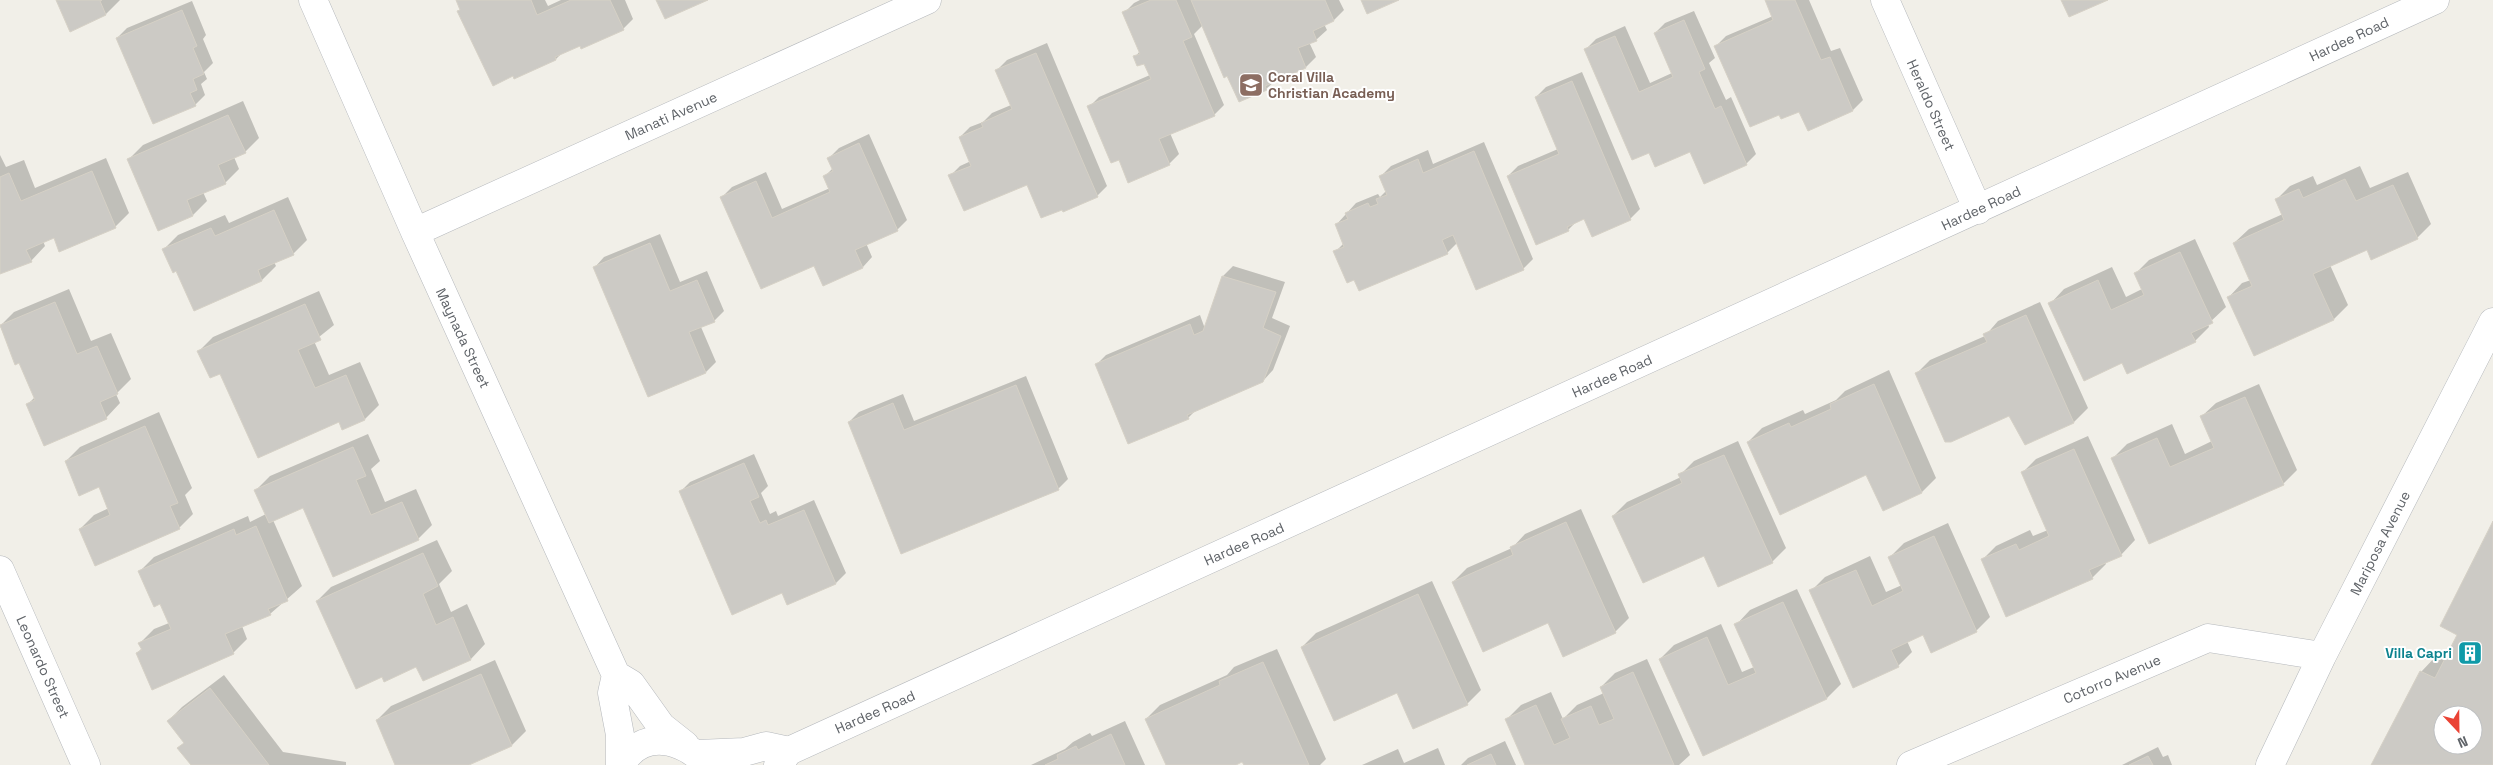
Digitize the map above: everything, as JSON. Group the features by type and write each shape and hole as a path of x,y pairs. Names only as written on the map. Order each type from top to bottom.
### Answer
{"street":[{"name":"Maynada Street","path":"313,0 414,232 616,675 631,684 661,726 697,754"},
{"name":"Manati Avenue","path":"414,232 927,0"},
{"name":"Heraldo Street","path":"1884,0 1978,210"},
{"name":"Hardee Road","path":"621,765 625,758 638,748 654,741 670,740 697,754 744,752 766,746 784,758 2435,0"},
{"name":"Mariposa Avenue","path":"2270,765 2322,656 2493,322"},
{"name":"Leonardo Street","path":"0,570 86,765"},
{"name":"Cotorro Avenue","path":"1911,765 2208,638 2322,656"},
{"path":"616,675 612,693 620,735 621,765"}],"building":[{"path":"56,0 102,0 100,1 106,15 70,32"},
{"path":"456,0 531,0 537,15 571,0 610,0 624,30 581,49 580,46 555,57 556,60 514,79 513,76 493,86 457,11 460,10"},
{"path":"656,0 708,0 665,19"},
{"path":"1151,0 1176,0 1192,37 1183,41 1215,116 1159,139 1170,165 1128,183 1119,160 1111,163 1087,106 1151,79 1144,64 1137,66 1133,56 1140,54 1122,12"},
{"path":"1191,0 1325,0 1334,21 1313,31 1317,41 1298,48 1306,68 1265,86 1267,90 1239,102 1227,76 1224,78"},
{"path":"1361,0 1399,0 1367,14"},
{"path":"1765,0 1795,0 1821,60 1830,57 1853,111 1808,131 1799,112 1781,119 1779,115 1750,127 1714,46 1773,20"},
{"path":"2061,0 2108,0 2069,17"},
{"path":"182,10 197,46 193,48 204,74 193,79 197,90 190,93 196,106 153,124 116,38"},
{"path":"1684,20 1705,69 1699,72 1715,109 1721,106 1747,165 1704,184 1690,152 1655,167 1649,153 1632,160 1584,49 1615,36 1639,92 1673,77 1654,33"},
{"path":"1036,53 1098,197 1063,212 1062,210 1041,218 1027,185 964,211 948,175 971,166 959,137 983,127 981,123 1012,109 995,70"},
{"path":"1572,81 1631,220 1592,237 1584,219 1567,227 1569,231 1536,245 1507,176 1559,154 1535,97"},
{"path":"228,115 246,153 218,165 226,184 187,200 193,216 158,231 127,159"},
{"path":"859,143 898,231 855,250 863,268 823,286 814,266 761,289 720,197 756,181 772,218 830,192 823,176 833,171 827,158"},
{"path":"1474,151 1524,270 1476,290 1453,235 1442,240 1448,254 1359,291 1354,280 1347,283 1333,251 1344,247 1335,224 1348,219 1345,213 1368,203 1370,207 1378,204 1376,199 1387,195 1379,176 1418,159 1423,173"},
{"path":"92,171 116,228 59,252 54,238 26,250 32,262 0,274 0,177 9,173 21,201"},
{"path":"2345,179 2356,201 2393,185 2418,239 2371,260 2367,250 2313,274 2334,320 2254,356 2227,297 2252,286 2233,243 2284,220 2275,199 2299,189 2303,198"},
{"path":"274,210 294,255 258,270 262,281 194,311 176,271 173,273 162,249 211,228 215,236"},
{"path":"650,243 670,291 697,280 715,322 689,332 706,373 648,397 593,267"},
{"path":"2180,252 2213,323 2191,333 2196,342 2127,374 2122,363 2084,381 2048,303 2098,280 2111,310 2144,295 2134,273"},
{"path":"1222,276 1276,292 1263,328 1281,336 1263,382 1187,415 1189,419 1128,444 1095,364 1190,324 1194,335 1203,331"},
{"path":"55,302 77,354 97,346 118,394 100,402 107,419 44,446 26,404 35,400 19,363 15,365 0,325"},
{"path":"305,304 321,340 298,350 315,388 346,375 365,420 342,430 339,422 258,458 220,374 210,378 197,351"},
{"path":"2026,315 2074,423 2025,445 2009,416 1951,442 1945,442 1915,373 1987,342 1983,334"},
{"path":"1874,384 1922,493 1883,511 1866,475 1780,515 1747,442 1789,423 1791,427 1831,409 1830,404"},
{"path":"1016,385 1059,490 901,554 848,422 893,403 904,430"},
{"path":"2245,397 2284,485 2149,544 2111,458 2157,438 2170,467 2214,448 2200,416"},
{"path":"145,426 178,503 170,506 180,529 95,566 79,529 110,515 99,487 79,496 65,461"},
{"path":"353,447 366,476 356,480 371,515 402,502 419,540 333,577 303,508 269,523 254,490"},
{"path":"2074,449 2122,556 2089,570 2093,579 2006,617 1981,559 2016,544 2019,550 2049,536 2021,472"},
{"path":"1724,455 1773,563 1718,587 1704,556 1643,583 1612,516 1682,483 1678,474"},
{"path":"744,463 759,497 750,501 760,523 766,520 768,525 804,510 836,584 787,605 782,593 732,615 679,491"},
{"name":"Villa Capri","path":"2493,521 2493,765 2371,765 2420,671 2435,678 2457,635 2440,626"},
{"path":"1566,522 1616,633 1563,657 1548,623 1483,652 1452,582 1513,555 1510,547"},
{"path":"256,526 288,601 268,609 271,615 225,634 234,654 152,690 136,653 142,650 138,643 171,629 160,604 154,607 138,571 234,529 236,535"},
{"path":"1934,536 1977,632 1931,653 1923,635 1891,650 1899,667 1853,688 1809,590 1856,570 1872,606 1903,591 1888,557"},
{"path":"423,553 438,586 423,594 436,625 453,617 471,660 423,681 416,667 384,682 382,677 356,689 316,601"},
{"path":"1418,594 1468,705 1413,729 1397,693 1334,721 1301,647"},
{"path":"1783,602 1827,699 1703,756 1659,659 1707,637 1728,685 1756,673 1734,624"},
{"path":"1263,662 1309,765 1244,765 1242,762 1236,765 1166,765 1145,719 1220,685 1219,681"},
{"path":"1633,672 1674,765 1525,765 1505,719 1536,705 1554,745 1570,738 1561,719 1591,706 1599,725 1614,719 1600,687"},
{"path":"481,674 512,746 469,765 395,765 376,720"},
{"path":"210,688 269,765 191,765 177,748 184,743 167,721"},
{"path":"1111,734 1125,765 1045,765 1058,759 1057,755 1076,746 1078,750"},
{"path":"1491,754 1496,765 1467,765"},
{"path":"2148,756 2153,765 2129,765"}],"place":[{"name":"Coral Villa Christian Academy","path":"1251,85"},
{"name":"Villa Capri","path":"2470,653"}]}
